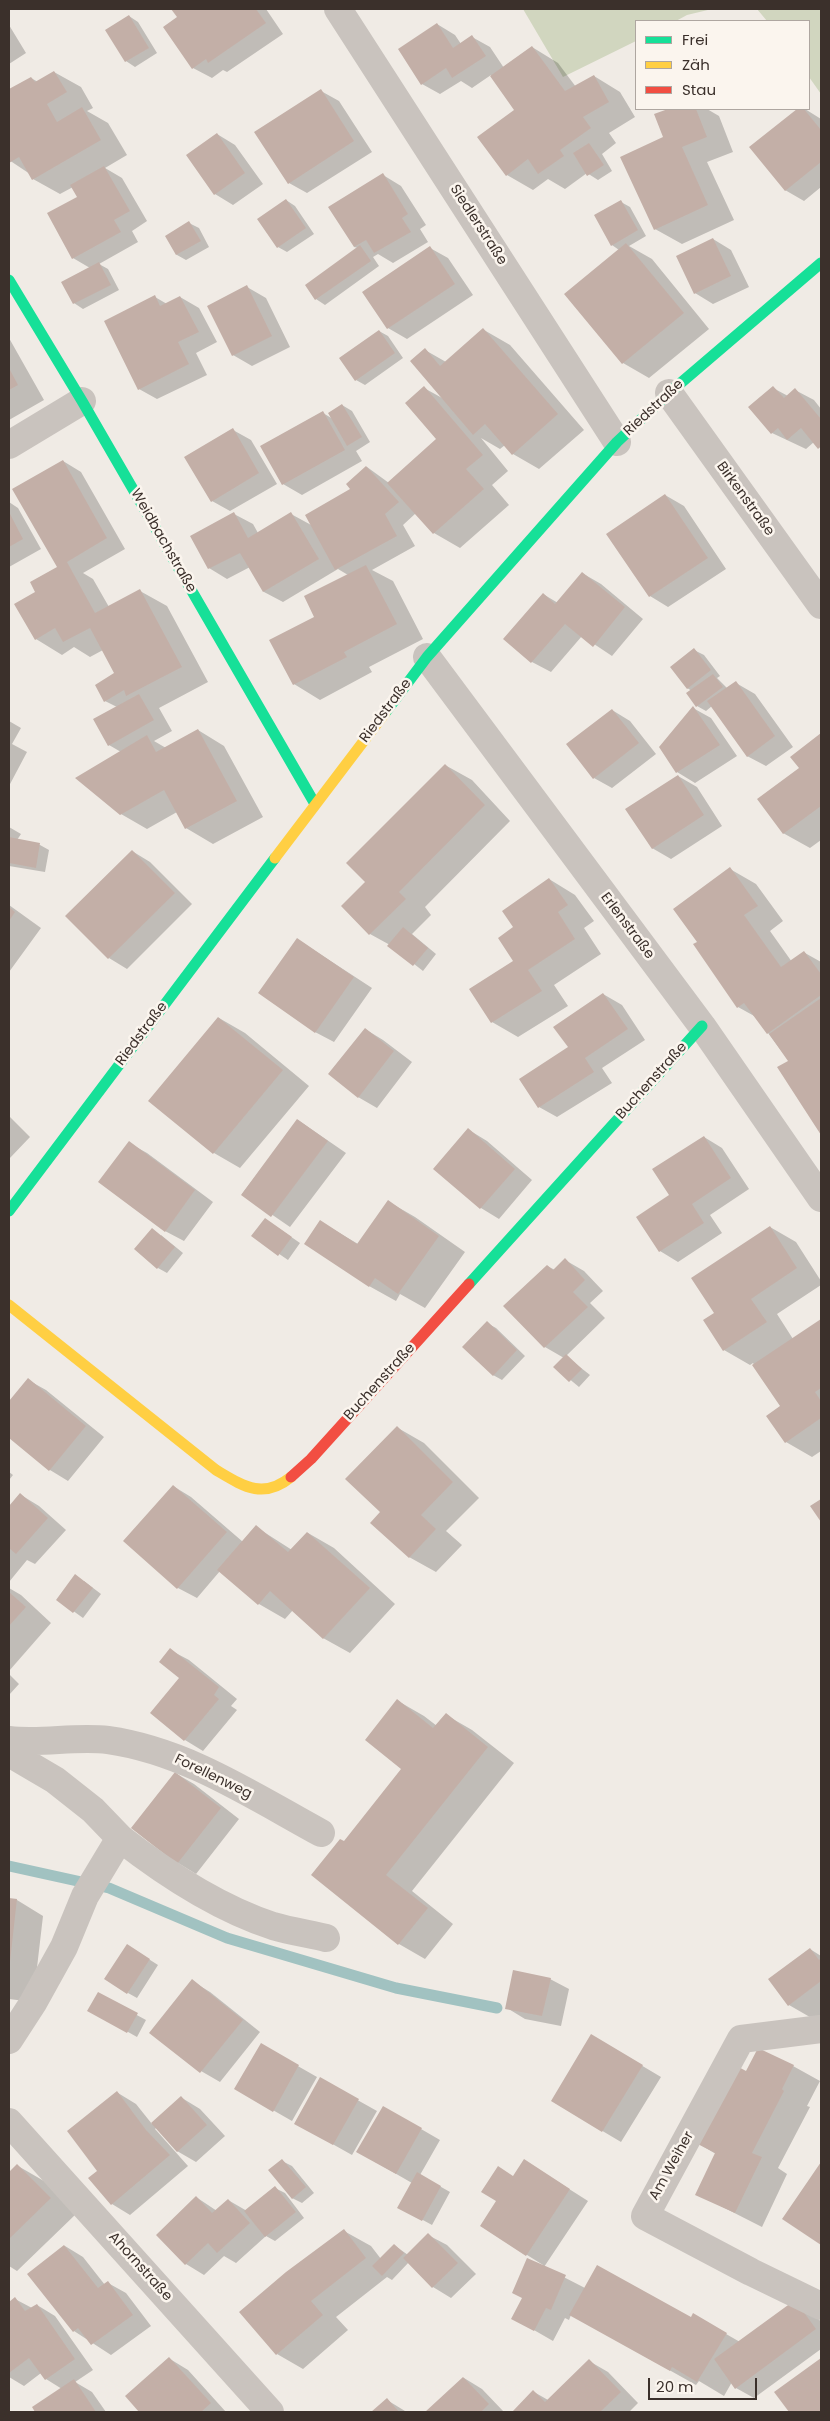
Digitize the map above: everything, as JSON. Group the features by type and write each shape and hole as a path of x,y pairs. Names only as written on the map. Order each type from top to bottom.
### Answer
{"street":[{"name":"Siedlerstraße","path":"338,9 618,442"},
{"name":"Riedstraße","path":"9,1211 428,657 618,442 669,392 821,263"},
{"name":"Weidbachstraße","path":"9,280 82,401 315,804"},
{"name":"Birkenstraße","path":"669,392 821,605"},
{"path":"9,445 82,401"},
{"name":"Erlenstraße","path":"428,657 702,1026 821,1198"},
{"name":"Buchenstraße","path":"9,1305 216,1470 254,1490 270,1490 287,1481 311,1458 702,1026"},
{"name":"Forellenweg","path":"9,1740 107,1740 154,1750 191,1764 321,1833"},
{"path":"9,1754 55,1780 93,1810 120,1838 156,1866 215,1900 273,1926 326,1938"},
{"path":"9,2040 34,2002 64,1947 85,1896 120,1838"},
{"name":"Am Weiher","path":"821,2029 741,2039 645,2216 821,2306"},
{"name":"Ahornstraße","path":"9,2122 270,2412"}],"green space":[{"path":"523,9 712,9 687,15 678,20 635,20 635,41 563,77"},
{"path":"757,9 821,9 821,94 810,78 810,20 766,20"}],"building":[{"path":"171,9 256,9 266,23 208,63 206,59 192,69 163,27 177,17"},
{"path":"129,15 149,48 125,62 105,30"},
{"path":"437,23 453,48 472,35 486,56 452,78 446,68 421,85 398,49"},
{"path":"532,46 565,91 594,75 609,102 583,117 591,128 560,150 564,156 538,174 528,159 506,176 477,137 514,110 490,76"},
{"path":"54,71 67,92 47,104 57,122 82,107 101,140 32,180 19,157 9,163 9,89 31,77 35,82"},
{"path":"321,89 354,141 288,184 254,132"},
{"path":"665,110 696,110 707,137 682,147 708,205 654,230 620,157 663,137 654,114"},
{"path":"796,110 805,110 821,130 821,162 785,191 749,147"},
{"path":"217,133 245,173 214,195 186,155"},
{"path":"589,143 604,165 587,176 573,153"},
{"path":"104,166 130,211 114,220 121,232 72,259 47,213 77,197 70,185"},
{"path":"383,173 408,214 402,218 411,232 374,253 366,240 354,247 328,207"},
{"path":"286,199 306,228 277,248 257,219"},
{"path":"621,200 638,230 611,246 594,215"},
{"path":"189,221 201,241 176,255 165,236"},
{"path":"713,238 731,276 694,294 676,256"},
{"path":"626,243 684,313 622,364 564,294"},
{"path":"360,245 371,261 315,300 305,285"},
{"path":"430,246 455,284 387,329 362,292"},
{"path":"99,262 111,285 73,304 61,282"},
{"path":"247,285 272,336 232,356 207,306"},
{"path":"155,295 160,306 180,296 199,332 178,342 189,364 138,390 104,321"},
{"path":"483,328 558,414 512,455 485,424 473,435 410,361 425,348 440,366"},
{"path":"379,330 395,353 355,381 339,358"},
{"path":"9,368 18,385 9,390"},
{"path":"424,386 483,455 466,469 484,489 433,534 387,483 436,439 405,403"},
{"path":"773,386 784,398 795,388 821,419 821,446 818,449 801,428 787,440 778,428 771,434 748,407"},
{"path":"342,404 362,437 347,446 328,413"},
{"path":"323,411 345,450 282,485 260,446"},
{"path":"233,428 259,473 211,502 184,457"},
{"path":"63,460 107,538 67,562 95,613 140,589 182,667 126,696 124,690 104,702 95,685 114,673 90,628 63,642 55,628 35,640 14,604 35,592 30,582 57,567 12,489"},
{"path":"366,466 399,502 385,514 397,536 335,570 305,515 350,489 346,484"},
{"path":"665,494 708,558 649,597 606,534"},
{"path":"9,512 23,539 9,547"},
{"path":"234,512 248,538 291,512 319,559 263,592 240,553 208,569 190,536"},
{"path":"366,565 397,624 344,652 347,657 293,685 269,640 314,617 304,596"},
{"path":"582,572 625,607 593,647 565,624 531,663 503,639 543,593 555,604"},
{"path":"694,648 711,670 687,689 670,667"},
{"path":"713,674 723,687 696,707 686,693"},
{"path":"736,681 775,736 747,757 707,701"},
{"path":"139,694 154,720 108,746 93,719"},
{"path":"693,706 720,745 676,773 659,747"},
{"path":"612,709 639,743 593,779 566,744"},
{"path":"198,729 237,801 185,829 164,790 120,815 75,778 147,735 156,752"},
{"path":"821,733 821,806 783,834 757,799 799,768 790,757"},
{"path":"445,764 485,805 399,892 406,899 369,935 341,906 365,882 346,863"},
{"path":"678,775 704,815 652,849 625,809"},
{"path":"9,837 40,843 36,868 9,863"},
{"path":"132,850 175,893 108,959 65,916"},
{"path":"730,867 758,906 744,915 781,967 804,951 821,974 821,995 767,1034 744,1003 737,1008 693,944 697,942 673,909"},
{"path":"549,878 568,905 558,912 575,939 528,970 542,991 491,1023 469,989 513,961 498,938 513,927 502,911"},
{"path":"9,907 15,912 9,921"},
{"path":"403,927 428,948 413,966 387,946"},
{"path":"297,938 354,977 315,1033 258,993"},
{"path":"603,993 628,1029 585,1058 594,1072 538,1108 519,1079 568,1047 553,1027"},
{"path":"821,998 821,1135 777,1067 788,1061 769,1034"},
{"path":"218,1017 283,1070 213,1154 148,1101"},
{"path":"365,1028 394,1051 358,1098 328,1074"},
{"path":"297,1119 328,1141 271,1217 241,1195"},
{"path":"468,1128 515,1169 480,1209 433,1169"},
{"path":"704,1136 731,1178 692,1204 704,1223 659,1252 636,1217 669,1195 652,1169"},
{"path":"129,1141 195,1190 165,1232 98,1182"},
{"path":"388,1200 439,1236 398,1294 375,1278 369,1287 304,1244 320,1220 357,1244"},
{"path":"265,1218 292,1237 278,1256 251,1236"},
{"path":"770,1226 797,1268 751,1299 767,1322 723,1351 703,1320 714,1313 691,1278"},
{"path":"152,1228 175,1247 157,1269 134,1249"},
{"path":"565,1258 585,1280 573,1292 588,1307 544,1348 503,1306 547,1265 553,1270"},
{"path":"821,1319 821,1388 815,1392 821,1401 821,1418 785,1443 766,1416 780,1406 752,1365"},
{"path":"487,1321 517,1350 493,1376 462,1347"},
{"path":"566,1354 582,1369 569,1382 553,1367"},
{"path":"28,1378 86,1426 49,1471 9,1438 9,1401"},
{"path":"397,1426 453,1482 421,1515 436,1529 409,1558 370,1523 380,1512 345,1479"},
{"path":"173,1485 227,1532 177,1589 123,1541"},
{"path":"20,1493 48,1518 16,1554 9,1548 9,1506"},
{"path":"821,1499 821,1522 810,1506"},
{"path":"256,1525 288,1552 307,1532 370,1588 323,1639 270,1591 258,1605 217,1570"},
{"path":"75,1574 93,1588 73,1613 56,1600"},
{"path":"9,1592 26,1607 9,1626"},
{"path":"170,1648 219,1687 214,1695 219,1699 184,1741 150,1713 179,1678 159,1662"},
{"path":"397,1699 433,1728 446,1713 488,1747 386,1875 428,1908 398,1945 311,1875 340,1839 344,1841 401,1769 365,1740"},
{"path":"175,1772 221,1808 177,1864 131,1828"},
{"path":"9,1898 17,1899 10,1962 9,1962"},
{"path":"127,1944 150,1959 127,1994 104,1979"},
{"path":"810,1948 819,1960 821,1958 821,1981 788,2006 768,1979"},
{"path":"513,1970 551,1978 542,2016 505,2009"},
{"path":"192,1979 243,2020 200,2073 149,2033"},
{"path":"98,1992 138,2013 127,2033 87,2011"},
{"path":"591,2034 643,2065 602,2132 551,2101"},
{"path":"261,2043 299,2065 273,2112 234,2089"},
{"path":"758,2048 794,2065 782,2089 784,2091 752,2153 762,2157 735,2213 695,2195 715,2153 692,2141 733,2064 746,2071"},
{"path":"320,2077 359,2099 333,2145 294,2124"},
{"path":"117,2091 146,2130 170,2155 111,2205 88,2178 97,2171 67,2131"},
{"path":"181,2096 207,2125 177,2152 151,2123"},
{"path":"383,2106 422,2128 396,2174 356,2152"},
{"path":"282,2159 306,2187 292,2199 268,2170"},
{"path":"524,2159 570,2189 526,2256 480,2226 496,2201 481,2192 498,2166 513,2176"},
{"path":"821,2162 821,2245 782,2219"},
{"path":"17,2164 51,2198 9,2239 9,2172"},
{"path":"417,2172 441,2186 422,2221 397,2208"},
{"path":"275,2186 296,2212 265,2237 244,2211"},
{"path":"196,2196 212,2213 228,2199 250,2223 217,2253 208,2243 185,2265 156,2235"},
{"path":"344,2229 366,2258 311,2301 323,2315 276,2355 239,2312 286,2272"},
{"path":"428,2233 458,2263 432,2288 403,2258"},
{"path":"394,2244 404,2253 382,2276 372,2266"},
{"path":"64,2245 98,2288 108,2281 133,2315 91,2345 78,2328 73,2332 27,2274"},
{"path":"527,2258 566,2275 551,2310 546,2308 534,2331 511,2319 522,2298 512,2293"},
{"path":"597,2265 691,2317 693,2313 727,2333 697,2382 672,2367 670,2371 569,2315"},
{"path":"15,2297 25,2311 37,2304 75,2359 45,2380 29,2358 9,2373 9,2302"},
{"path":"795,2300 816,2329 735,2389 714,2359"},
{"path":"169,2357 211,2403 201,2412 139,2412 125,2396"},
{"path":"821,2358 821,2412 789,2412 774,2392"},
{"path":"589,2359 621,2392 600,2412 512,2412 533,2390 545,2402"},
{"path":"463,2377 489,2404 481,2412 425,2412"},
{"path":"74,2379 96,2412 35,2412 32,2407"},
{"path":"387,2398 399,2412 371,2412"}],"waterway":[{"path":"9,1866 109,1888 227,1938 396,1988 497,2008"}],"traffic: fast":[{"path":"385,713 427,657 617,442 669,393 821,263"},
{"path":"9,280 82,401 315,804"},
{"path":"9,1211 275,858"},
{"path":"469,1284 702,1026"}],"traffic: slow":[{"path":"275,858 385,713"},
{"path":"9,1305 216,1470 244,1485 262,1489 281,1484 291,1477"}],"traffic: jam":[{"path":"291,1477 311,1459 469,1284"}]}
